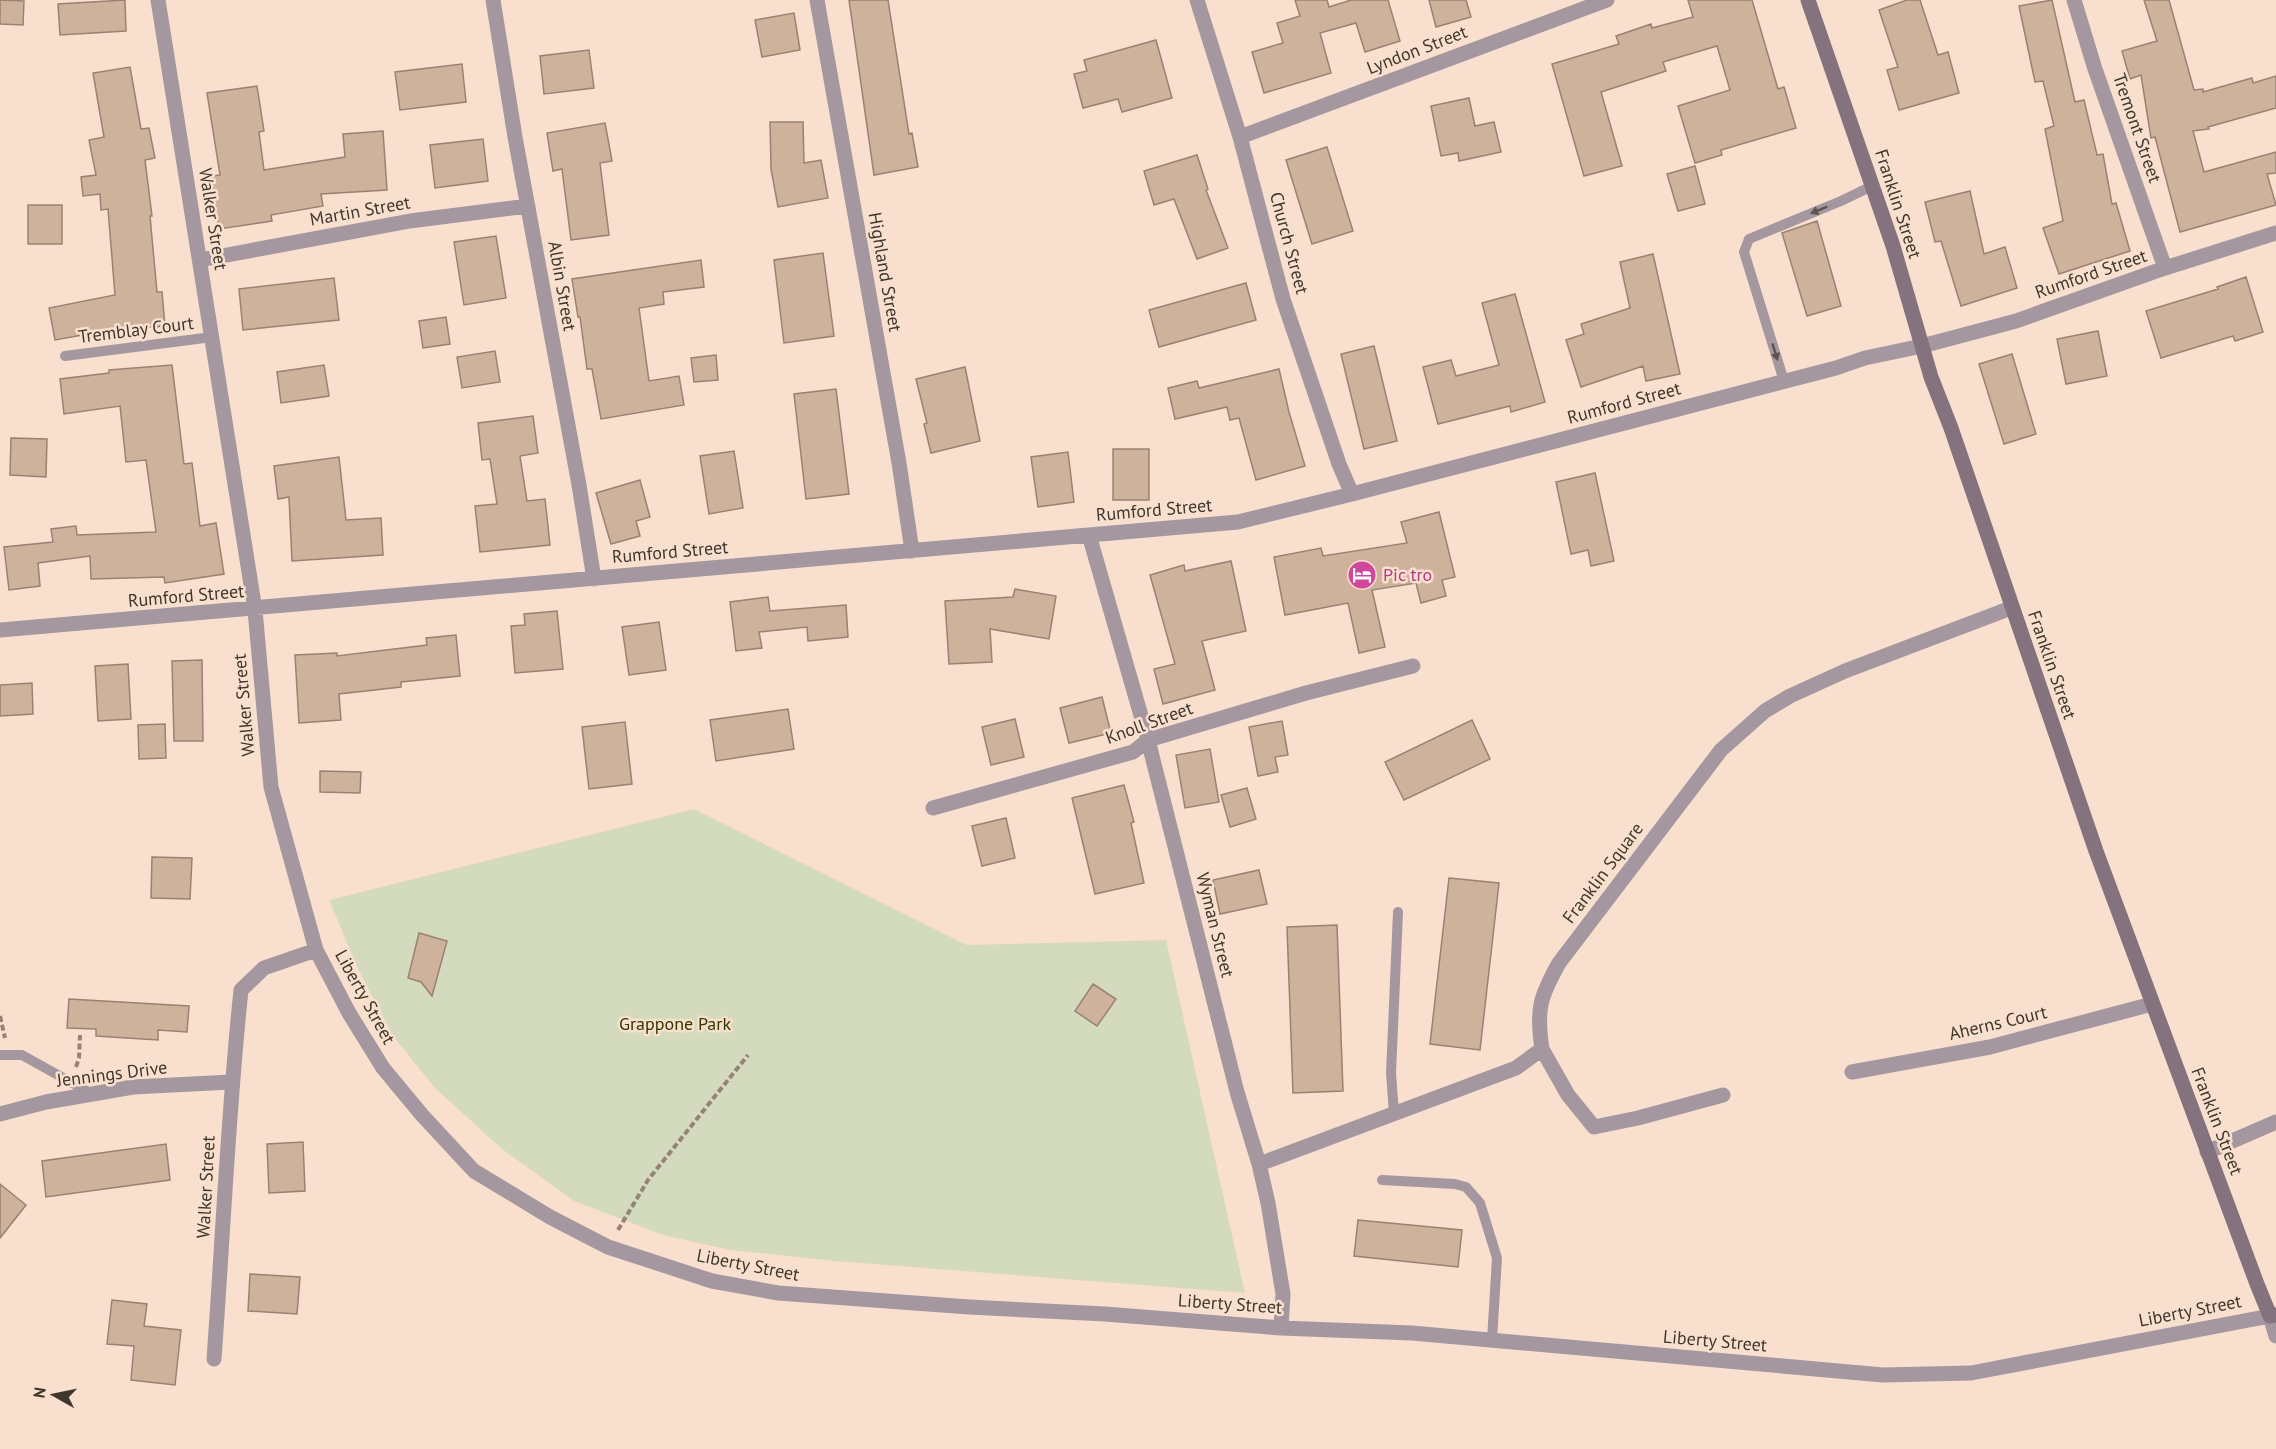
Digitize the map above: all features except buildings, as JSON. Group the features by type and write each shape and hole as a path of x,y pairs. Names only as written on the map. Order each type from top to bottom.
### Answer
{"street":[{"name":"Walker Street","path":"158,0 255,610 271,787 316,950 264,968 241,990 231,1082 214,1359"},
{"name":"Albin Street","path":"493,0 594,579"},
{"name":"Highland Street","path":"817,0 899,463 912,551"},
{"name":"Church Street","path":"1197,0 1240,137 1283,298 1352,494"},
{"name":"Lyndon Street","path":"1240,137 1607,0"},
{"name":"Franklin Street","path":"1808,0 1893,246 1931,378 1951,428 2011,608 2152,1004 2207,1152 2273,1315 2276,1336"},
{"name":"Tremont Street","path":"2074,0 2095,69 2165,268"},
{"name":"Martin Street","path":"200,260 411,221 528,206"},
{"name":"Rumford Street","path":"0,630 255,610 1238,522 1865,358 1922,346 2016,321 2165,268 2276,233"},
{"name":"Wyman Street","path":"1089,535 1148,740 1237,1092 1259,1164 1283,1294 1281,1328"},
{"name":"Franklin Square","path":"1542,1049 1538,1022 1544,989 1559,963 1721,750 1765,711 1790,696 1845,671 2011,608"},
{"name":"Knoll Street","path":"933,808 1133,752 1148,740 1306,693 1413,666"},
{"name":"Liberty Street","path":"316,950 349,1013 383,1068 422,1116 474,1171 550,1217 608,1246 711,1281 778,1293 1281,1328 1412,1333 1883,1375 1971,1373 2273,1315"},
{"name":"Aherns Court","path":"1852,1072 1990,1047 2152,1004"},
{"path":"1259,1164 1516,1068 1542,1049 1568,1095 1593,1127 1638,1118 1723,1095"},
{"name":"Jennings Drive","path":"0,1114 45,1102 133,1087 231,1082"},
{"path":"2207,1152 2276,1122"}],"lane":[{"path":"1784,381 1744,252 1749,239 1872,186"},
{"name":"Tremblay Court","path":"65,356 212,337"},
{"path":"1394,1114 1391,1073 1398,912"},
{"path":"0,1055 22,1055 92,1094"},
{"path":"1382,1180 1455,1184 1466,1187 1480,1203 1497,1258 1492,1340"}],"path":[{"path":"71,1082 79,1058 80,1035"},
{"path":"608,1246 648,1180 748,1055"}],"green space":[{"name":"Grappone Park","path":"694,809 967,945 1166,940 1245,1293 835,1261 730,1250 663,1235 574,1201 502,1149 435,1088 393,1036 359,971 329,900"}],"place":[{"name":"Pic tro","path":"1362,575"}]}
